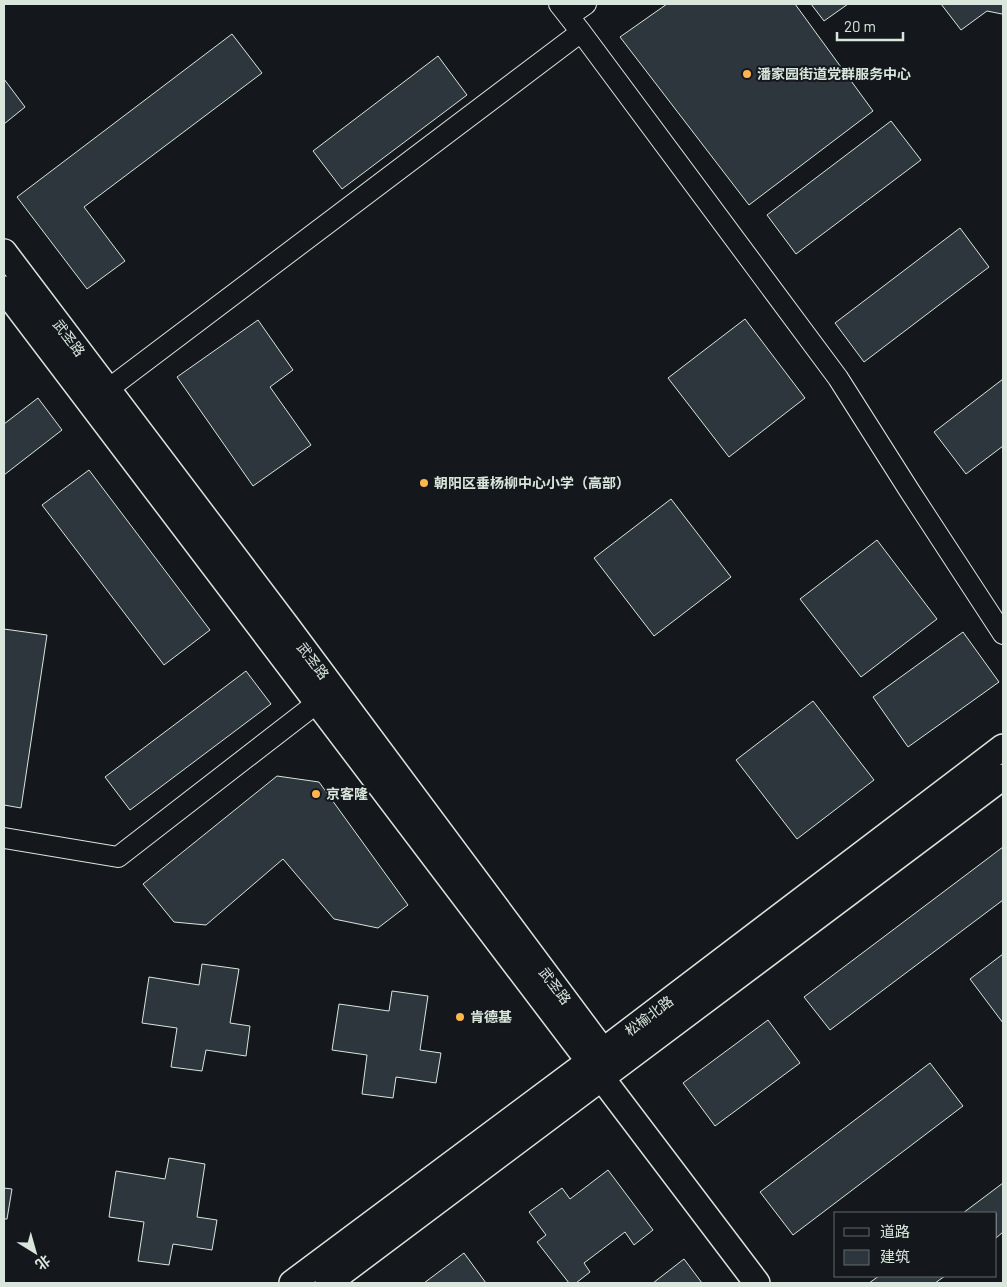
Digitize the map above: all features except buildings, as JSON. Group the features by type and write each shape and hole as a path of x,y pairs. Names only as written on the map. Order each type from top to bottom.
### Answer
{"street":[{"path":"107,390 586,4"},
{"path":"570,17 838,378 1003,634"},
{"name":"武圣路","path":"4,252 286,625 757,1283"},
{"name":"武圣路","path":"4,289 317,703 598,1063"},
{"path":"4,838 118,857 317,703"},
{"name":"松榆北路","path":"328,1283 598,1063 1003,746"},
{"name":"松榆北路","path":"292,1283 598,1063 1003,777"}],"place":[{"name":"潘家园街道党群服务中心","path":"747,74"},
{"name":"朝阳区垂杨柳中心小学（高部）","path":"424,483"},
{"name":"京客隆","path":"316,794"},
{"name":"肯德基","path":"460,1017"}]}
